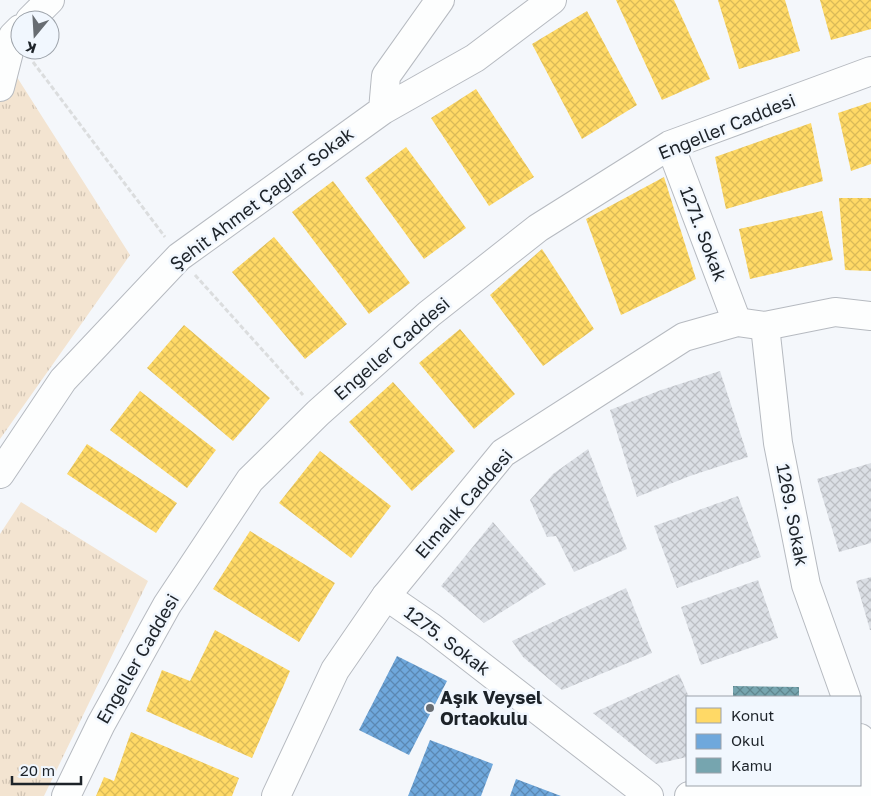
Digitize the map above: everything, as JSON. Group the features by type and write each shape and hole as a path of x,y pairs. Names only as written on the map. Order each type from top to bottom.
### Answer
{"street":[{"path":"38,10 50,0"},
{"path":"384,110 386,76 440,0"},
{"name":"Şehit Ahmet Çağlar Sokak","path":"0,474 64,380 179,256 384,110 475,58 552,0"},
{"path":"0,87 10,50"},
{"name":"Engeller Caddesi","path":"66,796 101,724 167,606 250,480 318,413 429,314 538,228 670,146 871,71"},
{"name":"1271. Sokak","path":"670,146 737,322"},
{"name":"Elmalık Caddesi","path":"276,796 335,670 386,596 503,453 684,337 737,322 765,326 835,312 871,316"},
{"name":"1269. Sokak","path":"765,326 778,443 806,585 846,696"},
{"name":"1275. Sokak","path":"386,596 431,628 649,796"},
{"path":"861,741 871,770"},
{"path":"689,796 871,786"}],"path":[{"path":"32,60 120,174 179,256 318,413"}],"green space":[{"path":"8,63 130,255 0,439 0,75"},
{"path":"21,502 148,581 44,796 0,796 0,534"}],"building: Konut":[{"path":"616,0 674,0 710,79 662,100"},
{"path":"718,0 785,0 800,51 739,69"},
{"path":"820,0 871,0 871,29 831,40"},
{"path":"587,11 637,105 582,139 532,44"},
{"path":"476,89 534,177 489,206 431,118"},
{"path":"871,102 871,164 851,171 838,113"},
{"path":"811,123 823,181 726,209 715,157"},
{"path":"406,147 466,228 424,259 365,178"},
{"path":"664,177 696,279 621,315 586,219"},
{"path":"333,181 410,283 369,314 292,212"},
{"path":"839,198 871,198 871,271 845,270"},
{"path":"822,211 833,260 750,279 739,229"},
{"path":"274,237 347,324 305,359 232,272"},
{"path":"542,249 594,329 543,366 490,295"},
{"path":"184,325 270,398 233,441 147,368"},
{"path":"460,329 515,394 474,429 419,363"},
{"path":"393,382 455,451 412,491 349,422"},
{"path":"140,391 216,450 187,488 110,430"},
{"path":"87,444 177,503 156,533 67,474"},
{"path":"320,451 391,506 351,558 279,503"},
{"path":"250,531 335,583 299,642 213,589"},
{"path":"215,630 290,671 252,758 146,711 162,670 190,681"},
{"path":"131,732 239,778 232,796 96,796 104,777 114,781"}],"building: Okul":[{"path":"397,656 447,681 409,755 359,730"},
{"path":"430,740 493,764 481,796 408,796"},
{"path":"516,779 561,796 510,796"}],"building: Kamu":[{"path":"733,686 799,687 799,696 733,696"}],"building: Diğer":[{"path":"720,371 748,457 690,476 637,497 610,410 661,390"},
{"path":"588,449 627,549 574,572 556,536 547,537 530,500 553,474"},
{"path":"871,463 871,543 839,552 817,479"},
{"path":"738,496 761,557 677,588 654,526"},
{"path":"493,522 546,584 484,623 441,586"},
{"path":"871,577 871,630 870,630 856,581"},
{"path":"758,580 778,638 701,665 681,607"},
{"path":"626,588 652,653 562,690 523,657 512,641"},
{"path":"679,674 689,696 686,696 686,757 656,764 593,713"}],"place":[{"name":"Aşık Veysel Ortaokulu","path":"430,708"}]}
